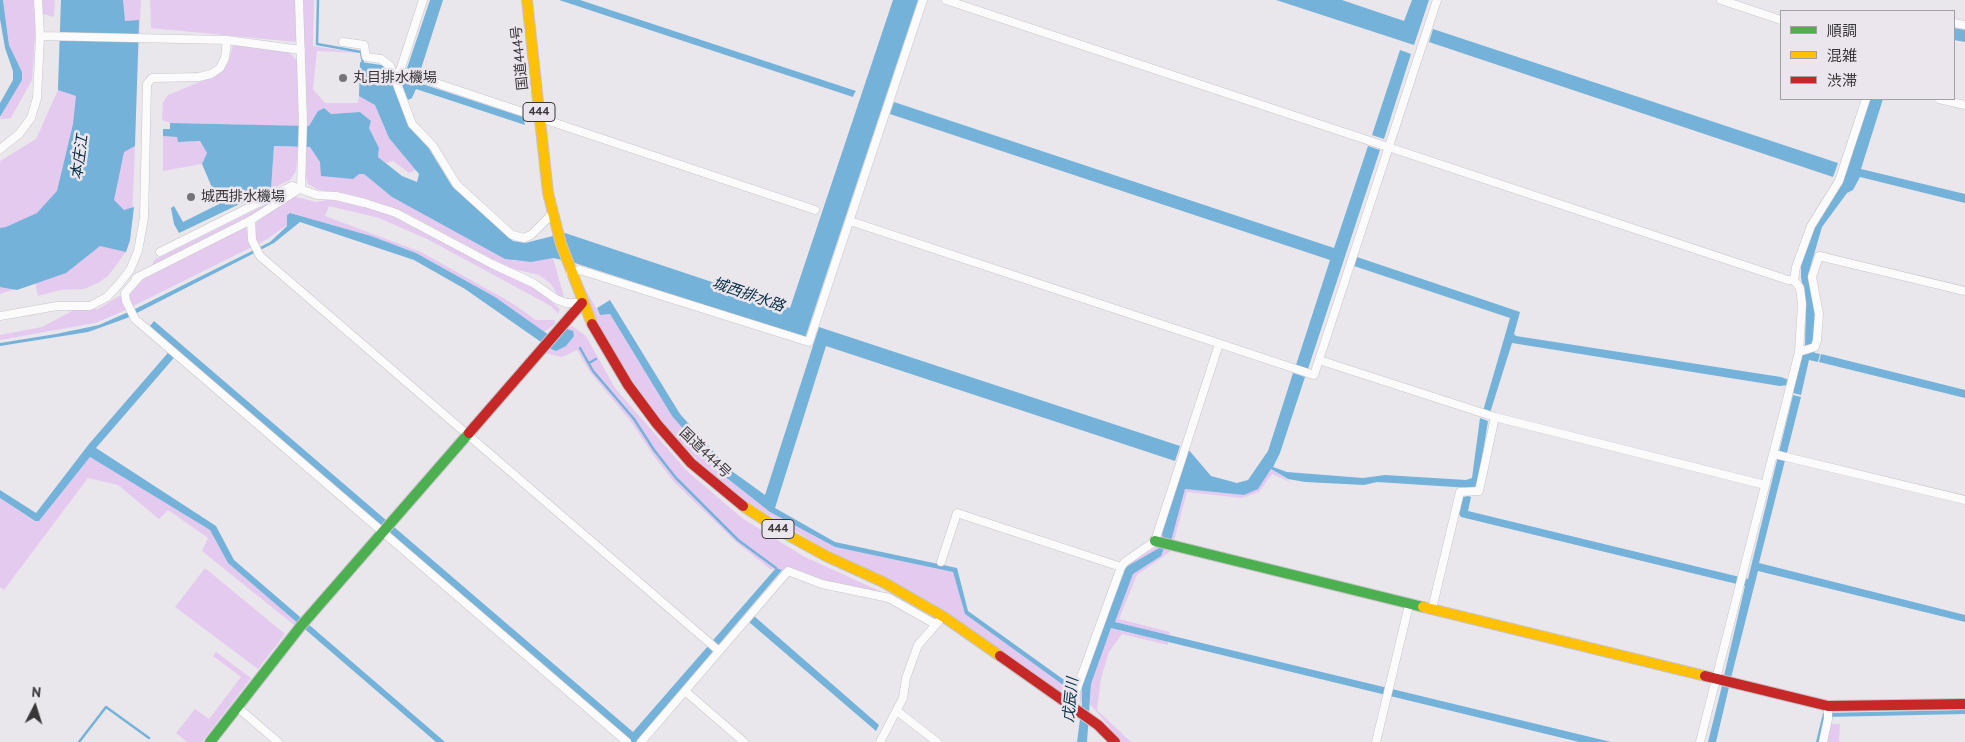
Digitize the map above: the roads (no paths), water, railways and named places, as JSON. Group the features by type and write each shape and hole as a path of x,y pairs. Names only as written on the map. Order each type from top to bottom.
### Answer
{"main road":[{"name":"国道444号","path":"528,0 544,162 555,224 569,269 593,326 628,386 657,424 698,468 739,503 786,534 826,556 906,594 944,617 1071,705 1115,742"},
{"path":"210,742 303,623 552,335 582,303"},
{"path":"1155,541 1716,679 1828,712 1965,704"}],"street":[{"path":"0,150 19,134 31,118 37,98 40,36 38,0"},
{"path":"300,0 303,122 301,188"},
{"path":"397,73 423,0"},
{"path":"569,269 580,270 809,342 923,0"},
{"path":"946,0 1794,280 1800,288 1805,350 1779,455 1766,485 1700,742"},
{"path":"850,222 1314,375 1437,0"},
{"path":"1721,0 1740,3 1780,20"},
{"path":"40,36 227,40 301,50"},
{"path":"0,316 57,306 90,306 107,297 119,284 130,270 138,251 144,218 147,84 152,78 200,77 210,74 220,68 225,58 227,40"},
{"path":"343,42 364,45 366,57 381,59 397,73 412,124 433,146 457,185 512,235 524,238 531,236 553,213"},
{"path":"397,73 412,75 814,210"},
{"path":"1794,280 1796,267 1811,226 1839,181 1866,100"},
{"path":"1943,100 1965,105"},
{"path":"160,252 292,186 301,188 305,192 336,196 396,213 492,264 533,283 556,299 566,303 582,303"},
{"path":"119,284 140,277 251,220 301,188"},
{"path":"251,220 252,240 260,256 719,651"},
{"path":"1805,350 1814,347 1817,340 1819,314 1812,277 1819,256 1965,291"},
{"path":"140,277 125,293 126,301 135,319 624,740"},
{"path":"1071,705 1121,567 1125,562 1155,541 1219,344"},
{"path":"1319,360 1495,417 1766,485"},
{"path":"1432,609 1460,492 1480,492 1495,417"},
{"path":"1779,455 1965,500"},
{"path":"941,562 957,513 1121,567"},
{"path":"641,742 788,571 822,584 889,598 935,624"},
{"path":"1376,742 1409,605"},
{"path":"880,742 886,727 903,698 906,678 918,645 935,624 944,617"},
{"path":"685,691 744,742"},
{"path":"238,706 278,742"},
{"path":"897,711 937,742"},
{"path":"1823,742 1828,712"}],"water":[{"path":"0,0 3,0 9,45 22,72 22,80 0,117 0,103 13,80 13,71 5,48 0,19"},
{"name":"本庄江","path":"61,0 123,0 125,21 139,20 135,146 124,152 114,200 124,210 134,207 130,240 126,252 100,246 66,273 17,290 0,287 0,228 37,213 57,191 73,124 76,96 58,90"},
{"path":"430,0 443,0 420,72 407,68"},
{"path":"559,0 580,0 856,91 853,97"},
{"name":"城西排水路","path":"893,0 918,0 805,338 572,262 553,258 531,262 505,259 392,197 364,174 359,174 353,179 321,176 320,162 310,147 274,146 271,189 179,233 174,224 171,208 174,206 183,222 219,204 202,164 207,153 200,141 178,142 177,137 163,136 163,129 170,129 170,123 309,126 318,111 324,108 331,114 360,112 371,121 369,128 379,148 378,157 402,176 417,182 419,174 389,138 375,105 359,96 360,62 382,65 388,71 409,127 428,147 452,186 513,241 525,243 565,233 790,308"},
{"path":"1276,0 1342,0 1404,21 1412,0 1429,0 1414,45"},
{"path":"1955,28 1965,30 1965,42 1955,40"},
{"path":"1433,29 1838,163 1833,177 1429,42"},
{"path":"1400,50 1411,54 1384,139 1372,135"},
{"path":"404,78 523,117 525,125 416,89 412,98 408,100 402,85"},
{"path":"1869,100 1883,100 1861,169 1965,194 1965,203 1860,177 1853,190 1847,193 1822,227 1808,275 1818,317 1814,341 1810,346 1815,353 1820,354 1818,362 1809,360 1801,395 1793,393 1802,356 1807,352 1805,345 1806,305 1801,277 1801,262 1813,228 1843,180"},
{"path":"894,102 1334,248 1368,146 1380,150 1308,369 1296,365 1330,260 890,114"},
{"path":"290,213 371,236 416,253 495,297 556,340 567,329 573,331 574,336 566,346 556,351 551,349 465,289 414,260 300,222 274,243 127,318 88,332 0,346 0,343 99,325 135,309 270,242 287,226 287,215"},
{"path":"1357,257 1520,312 1514,334 1516,336 1781,377 1789,380 1788,385 1780,386 1512,343 1490,413 1483,411 1510,318 1354,266"},
{"path":"610,300 680,414 729,469 765,495 819,327 1180,446 1175,461 826,346 775,508 835,542 957,568 968,611 1067,682 1066,687 965,614 953,572 835,547 770,512 723,475 672,416 610,314 600,315 597,308"},
{"path":"154,321 633,732 776,568 782,570 636,742 624,742 627,738 179,352 96,448 216,526 234,560 445,742 436,742 228,563 210,530 90,457 39,521 35,521 0,498 0,490 36,513 89,444 173,347 150,326"},
{"path":"1821,354 1965,390 1965,398 1819,362"},
{"path":"1293,373 1305,377 1280,453 1273,467 1287,472 1363,478 1385,475 1466,480 1472,478 1480,418 1488,421 1478,483 1474,488 1470,488 1377,482 1364,485 1305,482 1288,479 1271,469 1258,489 1244,495 1185,489 1171,541 1163,539 1162,533 1188,449 1211,476 1237,483 1248,480 1268,451"},
{"path":"1793,395 1801,397 1759,563 1965,615 1965,622 1758,571 1731,678 1724,676 1745,586 1461,517 1459,514 1463,497 1468,496 1471,497 1468,511 1748,579"},
{"path":"1161,547 1164,548 1161,556 1133,574 1115,622 1611,742 1579,742 1111,628 1091,684 1087,742 1077,742 1082,704 1082,681 1126,567"},
{"path":"754,616 879,725 876,731 749,622"},
{"path":"1722,686 1729,687 1716,742 1708,742"},
{"path":"1965,710 1965,714 1825,717 1819,742 1816,742 1823,713"}],"waterway":[{"path":"318,0 317,44 361,52 363,63"},
{"path":"580,348 593,371 634,419 654,450 676,478 738,540 776,568"},
{"path":"589,363 596,359"},
{"path":"79,742 106,707 149,738"}],"place":[{"name":"丸目排水機場","path":"343,78"},
{"name":"城西排水機場","path":"191,197"}],"water label":[{"name":"戊辰川","path":"1071,700"}]}
